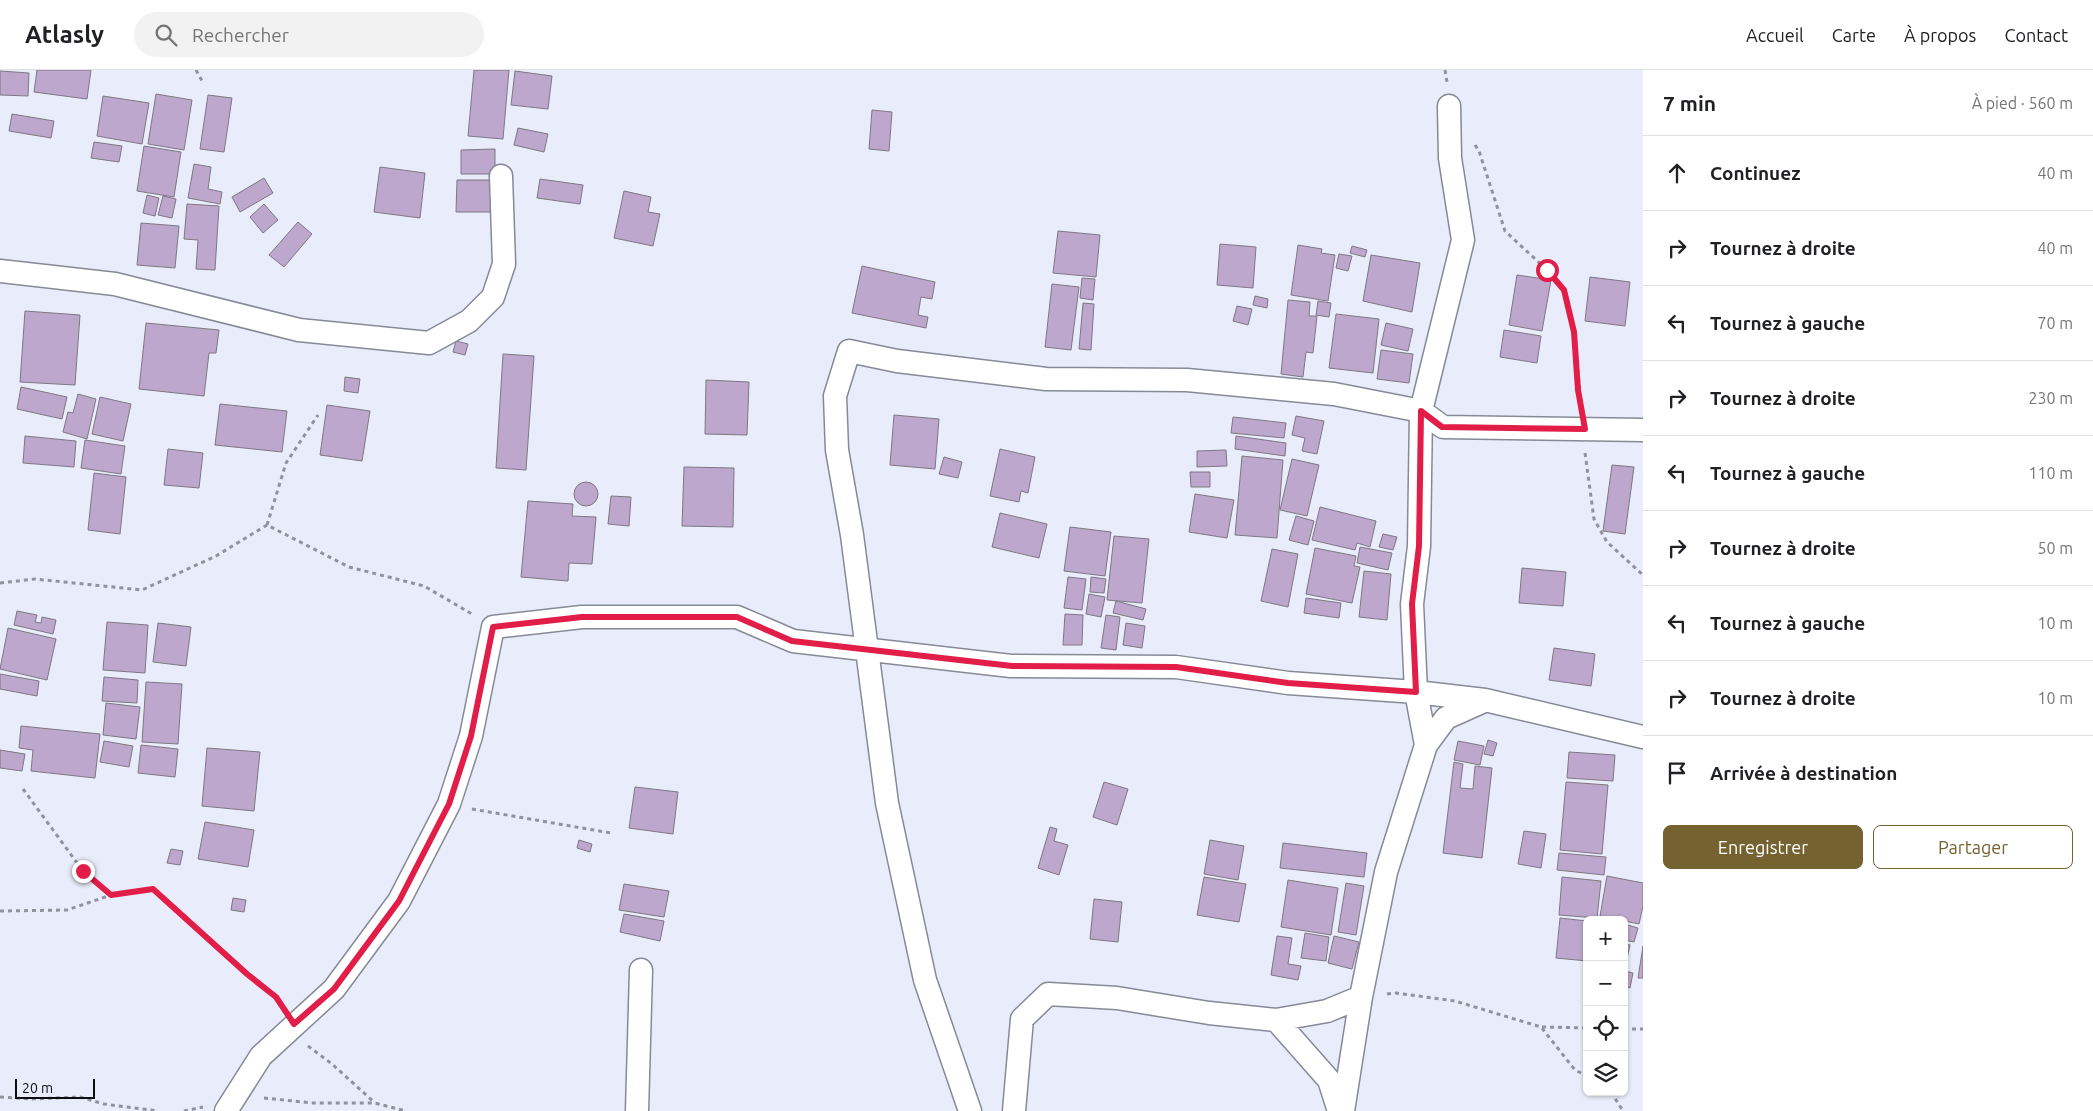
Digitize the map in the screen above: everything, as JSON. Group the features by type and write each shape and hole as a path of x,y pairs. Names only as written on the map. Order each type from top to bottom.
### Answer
{"street":[{"path":"1426,745 1416,692 1412,604 1419,546 1421,411 1463,240 1450,158 1449,106"},
{"path":"0,271 115,284 299,330 430,343 469,322 492,297 504,264 501,176"},
{"path":"970,1111 925,980 887,803 836,432 834,396 849,351 897,361 1046,378 1187,380 1334,394 1421,411 1442,427 1643,430"},
{"path":"229,1106 261,1056 334,989 399,901 449,804 471,736 493,627 582,617 737,617 792,641 1012,666 1176,667 1288,683 1416,692 1485,700 1643,736"},
{"path":"1343,1111 1361,997 1386,872 1426,745 1446,718 1485,700"},
{"path":"637,1111 641,970"},
{"path":"1014,1111 1022,1019 1048,994 1117,998 1209,1013 1276,1020 1327,1011 1361,997"},
{"path":"1276,1020 1329,1080 1339,1111"}],"path":[{"path":"196,70 202,81"},
{"path":"1446,70 1449,106"},
{"path":"1474,143 1479,151 1505,231 1547,270 1564,290 1574,332 1578,390 1585,429 1585,458 1594,519 1607,542 1643,575"},
{"path":"0,583 34,579 142,590 216,556 267,525 286,463 318,415"},
{"path":"267,525 348,567 424,586 493,627"},
{"path":"23,789 83,871 111,895"},
{"path":"449,804 578,829 611,833"},
{"path":"0,911 67,910 111,895 153,889 247,974 276,997 308,1046 332,1064 375,1103"},
{"path":"1361,997 1396,993 1455,1001 1541,1027 1583,1028"},
{"path":"1541,1027 1575,1070 1583,1074"},
{"path":"1628,1028 1643,1029"},
{"path":"1614,1096 1623,1111"},
{"path":"0,1097 32,1099 80,1097 104,1104 158,1111"},
{"path":"229,1106 271,1098 313,1103 375,1103 406,1111"}],"building":[{"path":"37,70 91,70 87,99 34,92"},
{"path":"474,70 509,70 503,139 468,136"},
{"path":"0,71 29,73 28,96 0,95"},
{"path":"515,71 552,76 548,109 511,105"},
{"path":"156,94 192,100 184,150 148,144"},
{"path":"208,95 232,98 224,152 200,149"},
{"path":"103,96 149,103 142,144 97,136"},
{"path":"872,110 892,112 889,151 869,149"},
{"path":"12,114 54,121 51,138 9,131"},
{"path":"518,128 548,134 544,152 514,145"},
{"path":"94,142 122,146 119,162 91,158"},
{"path":"144,146 181,152 174,197 137,191"},
{"path":"495,149 495,174 461,174 461,150"},
{"path":"194,164 211,167 208,189 222,192 220,204 188,198"},
{"path":"380,167 425,173 420,218 374,212"},
{"path":"264,178 273,193 240,212 232,197"},
{"path":"540,179 583,185 580,204 537,198"},
{"path":"457,180 496,180 496,212 456,212"},
{"path":"624,191 651,197 648,212 660,214 653,246 614,238"},
{"path":"147,195 159,198 155,216 143,213"},
{"path":"163,196 176,199 172,218 158,215"},
{"path":"187,204 219,206 215,270 196,269 198,240 184,239"},
{"path":"264,204 278,220 263,233 250,217"},
{"path":"298,222 312,234 284,267 269,255"},
{"path":"141,223 179,226 175,268 137,265"},
{"path":"1058,231 1100,235 1096,277 1053,273"},
{"path":"1220,244 1256,247 1253,288 1217,285"},
{"path":"1298,245 1322,249 1321,253 1335,255 1328,301 1291,295"},
{"path":"1352,246 1367,250 1365,257 1350,253"},
{"path":"1339,254 1352,256 1348,271 1336,268"},
{"path":"1371,255 1420,263 1412,312 1363,301"},
{"path":"862,266 935,282 932,299 921,297 918,315 928,317 926,328 852,313"},
{"path":"1517,275 1551,280 1542,331 1509,325"},
{"path":"1590,277 1630,282 1625,326 1585,321"},
{"path":"1082,278 1095,279 1093,300 1080,298"},
{"path":"1052,284 1079,287 1071,350 1045,347"},
{"path":"1255,296 1268,299 1267,308 1253,305"},
{"path":"1288,300 1310,302 1309,316 1317,316 1313,353 1306,352 1303,377 1281,374"},
{"path":"1318,301 1331,303 1329,317 1316,315"},
{"path":"1083,303 1094,304 1091,350 1079,349"},
{"path":"1237,306 1252,309 1248,325 1233,321"},
{"path":"25,311 80,315 75,385 20,382"},
{"path":"1336,314 1379,319 1373,373 1329,368"},
{"path":"146,323 219,330 216,353 209,353 204,396 139,389"},
{"path":"1386,323 1413,329 1408,351 1381,345"},
{"path":"1504,330 1541,336 1537,363 1500,357"},
{"path":"456,341 468,344 465,355 453,352"},
{"path":"1381,350 1413,354 1409,383 1377,379"},
{"path":"503,354 534,356 526,470 496,468"},
{"path":"345,377 360,379 358,393 344,391"},
{"path":"706,380 749,382 747,435 705,434"},
{"path":"21,387 67,397 62,419 17,409"},
{"path":"78,394 96,399 87,439 63,432 68,412 73,413"},
{"path":"100,397 131,404 123,441 92,434"},
{"path":"220,404 287,411 282,452 215,445"},
{"path":"327,405 370,411 362,461 320,455"},
{"path":"894,415 939,419 935,469 890,465"},
{"path":"1296,416 1324,421 1317,454 1302,451 1305,438 1292,435"},
{"path":"1233,417 1286,423 1284,438 1231,433"},
{"path":"25,436 76,441 74,467 23,463"},
{"path":"1236,436 1286,443 1285,456 1235,449"},
{"path":"85,440 125,446 121,474 81,468"},
{"path":"168,449 203,453 199,488 164,485"},
{"path":"1000,449 1035,457 1028,493 1021,491 1019,502 990,496"},
{"path":"1226,450 1227,466 1197,467 1197,451"},
{"path":"1242,456 1283,460 1277,538 1235,535"},
{"path":"944,457 962,462 958,478 939,474"},
{"path":"1292,459 1319,465 1307,516 1280,510"},
{"path":"1612,465 1634,467 1625,534 1603,531"},
{"path":"684,467 734,468 733,527 682,526"},
{"path":"1190,472 1210,472 1210,487 1191,487"},
{"path":"94,473 126,477 120,534 88,530"},
{"path":"586,482 594,486 598,494 594,502 586,506 578,502 574,494 578,486"},
{"path":"1195,494 1234,500 1227,538 1189,532"},
{"path":"611,496 631,497 629,526 608,524"},
{"path":"528,501 573,504 572,516 596,517 592,564 569,563 568,581 521,577"},
{"path":"1320,507 1376,521 1370,547 1357,543 1355,550 1312,540"},
{"path":"1000,513 1047,524 1039,558 992,547"},
{"path":"1296,516 1314,521 1308,545 1289,540"},
{"path":"1070,527 1111,532 1105,576 1064,571"},
{"path":"1383,534 1397,537 1393,550 1379,547"},
{"path":"1114,536 1149,539 1142,603 1107,600"},
{"path":"1360,547 1392,553 1388,570 1357,563"},
{"path":"1315,548 1356,556 1354,566 1360,567 1352,603 1306,594"},
{"path":"1272,549 1298,554 1288,607 1261,601"},
{"path":"1522,568 1566,572 1563,606 1519,603"},
{"path":"1364,571 1391,574 1387,620 1359,617"},
{"path":"1068,577 1086,579 1082,610 1064,608"},
{"path":"1091,577 1106,579 1104,593 1090,592"},
{"path":"1089,594 1105,597 1101,617 1086,614"},
{"path":"1306,598 1341,603 1339,618 1304,613"},
{"path":"1116,601 1146,609 1143,620 1113,613"},
{"path":"17,611 37,615 35,622 41,623 42,617 56,620 53,634 14,625"},
{"path":"1065,614 1083,615 1082,645 1063,645"},
{"path":"1106,615 1120,617 1116,650 1101,648"},
{"path":"107,622 148,625 145,673 103,670"},
{"path":"158,623 191,627 186,666 153,662"},
{"path":"1126,623 1145,626 1142,648 1123,645"},
{"path":"8,628 56,639 47,680 0,669"},
{"path":"1554,648 1595,654 1591,686 1549,680"},
{"path":"0,674 39,681 37,696 0,689"},
{"path":"104,677 138,680 137,703 102,701"},
{"path":"146,682 182,684 178,744 142,742"},
{"path":"106,703 140,707 136,739 103,735"},
{"path":"21,726 100,734 95,778 31,771 33,750 19,748"},
{"path":"1488,740 1497,743 1493,756 1484,754"},
{"path":"104,741 133,746 129,767 100,762"},
{"path":"1458,741 1484,746 1480,765 1454,760"},
{"path":"141,745 178,749 175,777 138,773"},
{"path":"207,748 260,752 254,811 202,806"},
{"path":"0,750 25,754 22,771 0,768"},
{"path":"1569,752 1615,755 1613,781 1567,778"},
{"path":"1454,762 1463,764 1460,788 1473,789 1475,766 1492,768 1482,858 1443,853"},
{"path":"1104,782 1128,789 1117,825 1093,817"},
{"path":"1566,782 1608,785 1602,854 1560,850"},
{"path":"635,787 678,792 673,834 629,828"},
{"path":"205,822 254,830 248,867 198,859"},
{"path":"1050,827 1057,829 1054,841 1068,845 1059,875 1038,868"},
{"path":"1524,831 1546,834 1541,868 1518,864"},
{"path":"579,840 592,844 590,852 577,848"},
{"path":"1210,840 1244,846 1238,880 1204,874"},
{"path":"1283,843 1367,853 1364,877 1280,868"},
{"path":"171,849 183,851 180,865 167,863"},
{"path":"1559,853 1606,857 1604,875 1557,870"},
{"path":"1607,876 1643,883 1643,906 1639,924 1628,922 1628,916 1600,916"},
{"path":"1204,877 1246,884 1239,922 1197,915"},
{"path":"1562,877 1601,881 1597,916 1559,915"},
{"path":"1288,880 1338,888 1331,935 1281,927"},
{"path":"1346,883 1364,886 1356,935 1338,932"},
{"path":"624,884 669,891 664,917 619,910"},
{"path":"233,898 246,900 244,912 231,910"},
{"path":"1094,899 1122,902 1118,942 1090,939"},
{"path":"624,914 664,921 660,941 620,932"},
{"path":"1560,918 1583,921 1583,961 1556,958"},
{"path":"1628,925 1638,928 1634,942 1628,941"},
{"path":"1305,933 1329,937 1326,961 1301,958"},
{"path":"1277,936 1292,938 1288,964 1301,966 1298,980 1271,975"},
{"path":"1334,936 1359,942 1352,969 1328,963"},
{"path":"1643,946 1643,978 1638,978"},
{"path":"1628,972 1633,973 1630,988 1628,987"}],"route":[{"path":"83,871 111,895 153,889 247,974 276,997 294,1024 334,989 372,934 399,901 449,804 471,736 493,627 582,617 737,617 792,641 1012,666 1176,667 1288,683 1416,692 1412,604 1419,546 1421,411 1442,427 1585,429 1578,390 1574,332 1564,290 1547,270"}]}
